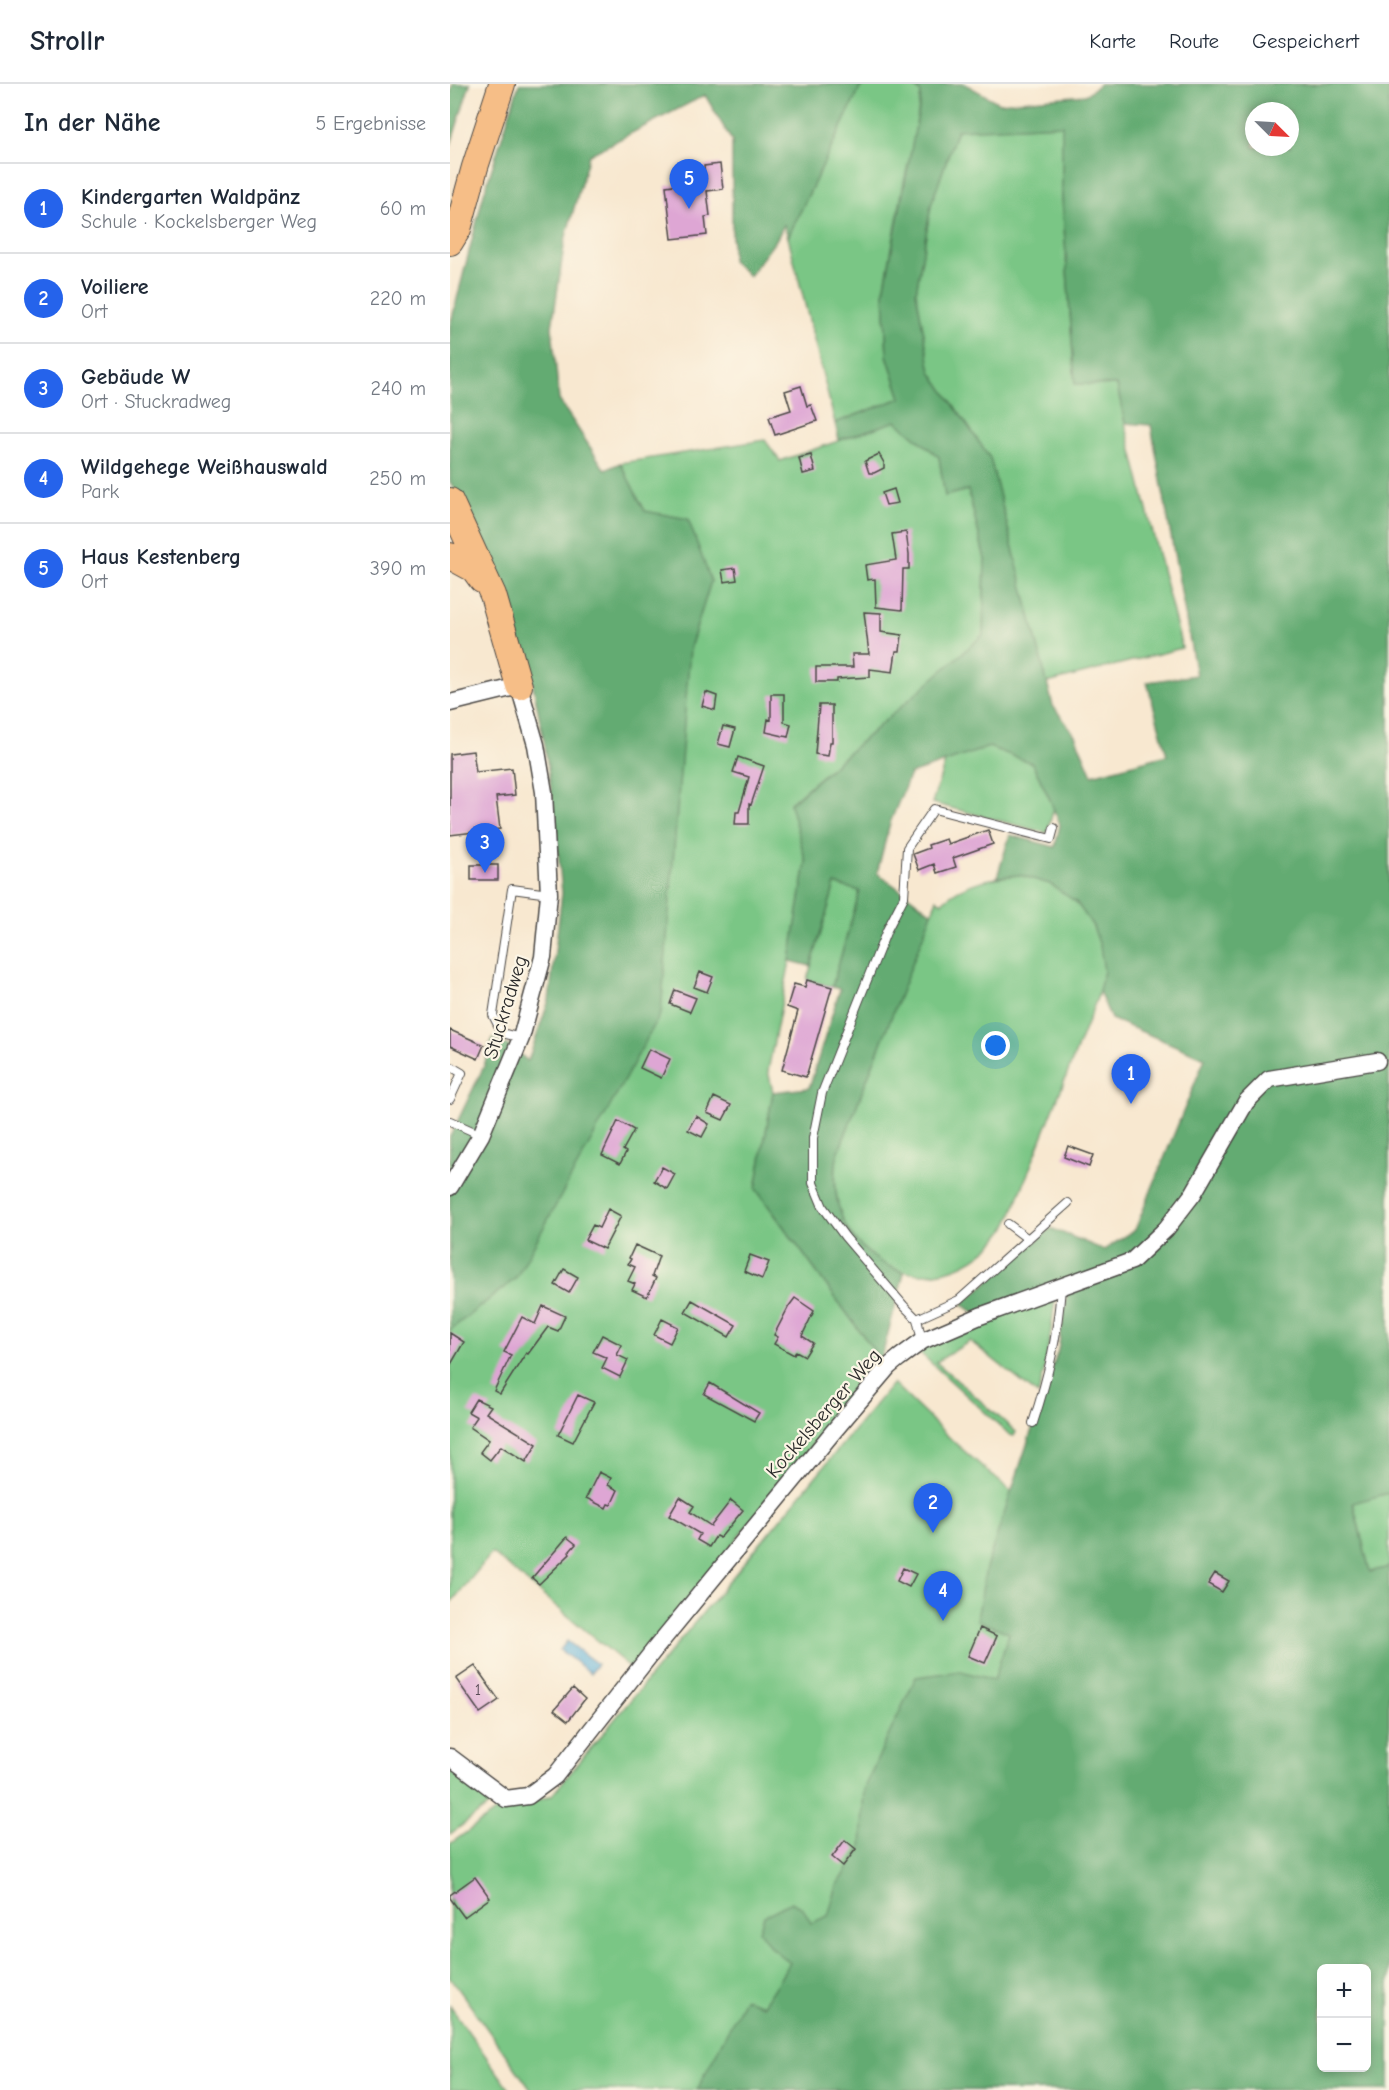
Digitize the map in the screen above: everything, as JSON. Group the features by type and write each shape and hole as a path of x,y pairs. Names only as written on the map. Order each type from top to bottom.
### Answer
{"main road":[{"path":"450,259 454,235 502,84"},
{"path":"450,501 493,595 519,686"},
{"path":"450,556 474,569 493,595"}],"street":[{"path":"450,703 519,686"},
{"name":"Stuckradweg","path":"450,1188 481,1135 521,1038 543,957 549,894 544,792 536,746 519,686"},
{"name":"Kockelsberger Weg","path":"450,1757 506,1799 528,1796 555,1776 654,1650 888,1367 922,1341 980,1316 1132,1261 1166,1229 1193,1194 1246,1102 1269,1079 1377,1061"}],"lane":[{"path":"922,1341 917,1319 845,1237 823,1207 816,1191 813,1183 813,1138 822,1093 887,930 904,897 907,848 934,809 1051,839 1054,828"},
{"path":"521,1038 502,1033 493,1015 512,889 549,894"},
{"path":"450,1066 462,1073 450,1099"},
{"path":"450,1121 481,1135"},
{"path":"917,1319 959,1300 1068,1203"},
{"path":"1008,1224 1028,1239"},
{"path":"1033,1423 1049,1372 1058,1329 1061,1288"}],"green space":[{"path":"453,84 470,84 450,147 450,94"},
{"path":"519,84 865,84 860,88 788,237 784,225 776,240 749,276 732,261 732,141 705,95 589,155 565,240 552,327 559,400 605,470 620,463 645,511 688,519 711,581 690,648 661,1013 516,1278 450,1330 450,1137 484,1066 492,1038 511,1047 528,1061 549,1000 562,893 555,818 544,741 531,675 502,592 450,481 450,326 484,193"},
{"path":"865,84 912,84 921,93 884,291 887,355 901,398 835,423 788,237 860,88"},
{"path":"912,84 965,84 999,103 1085,95 1100,84 1389,84 1389,1493 1353,1503 1370,1572 1389,1567 1389,2090 697,2090 744,1999 763,2005 790,1963 771,1948 759,1931 764,1916 791,1902 803,1908 811,1923 828,1916 837,1886 861,1849 864,1788 916,1677 961,1671 994,1680 1009,1633 977,1620 986,1568 1058,1351 1067,1296 1063,1283 976,1314 962,1304 1051,1228 1104,1250 1135,1230 1205,1058 1111,1019 1099,991 1104,971 1100,946 1093,926 1077,903 1050,884 1019,875 997,877 1010,835 1055,847 1060,825 1032,763 989,747 910,774 890,823 877,873 932,913 837,1156 836,1195 847,1228 870,1254 904,1273 881,1360 756,1189 773,1092 809,1088 840,989 832,987 860,891 835,884 811,966 790,961 806,862 790,804 983,635 985,559 968,490 945,496 939,457 896,421 839,440 835,423 901,398 887,355 884,291 921,93","holes":["1062,125 1062,197 1075,384 1117,385 1125,423 1151,425 1196,675 1147,682 1167,755 1092,775 1075,735 1053,706 990,458 931,372 916,292 931,205 957,130"]},
{"path":"1063,125 1062,197 1075,384 1117,385 1182,648 1047,683 990,458 931,372 916,292 931,205 957,129"},
{"path":"896,421 939,457 945,496 968,490 985,559 983,636 790,803 806,862 790,961 768,1071 773,1092 756,1189 881,1360 632,1669 492,1553 450,1604 450,1330 516,1278 690,648 711,581 645,511 620,463 765,440 780,461"},
{"path":"989,747 1032,763 1054,808 1047,833 932,803 945,762"},
{"path":"1019,875 1050,884 1072,899 1081,909 1089,920 1100,945 1104,971 1102,981 1008,1224 981,1254 964,1264 946,1271 927,1274 908,1272 889,1266 871,1255 848,1232 842,1220 838,1202 837,1156 937,899 942,902 968,885 978,882"},
{"path":"835,884 860,891 832,987 807,980"},
{"path":"1053,1296 1055,1299 1050,1335 1038,1395 970,1341 936,1362 1016,1432 1014,1436 1010,1435 918,1351 975,1324"},
{"path":"1067,1296 1211,1554 1040,2090 531,2090 450,1977 450,1844 508,1803 529,1803 552,1795 893,1383 955,1443 1013,1493 1058,1351"},
{"path":"1389,1493 1389,1567 1370,1572 1353,1502"},
{"path":"450,1770 494,1802 450,1834"},
{"path":"450,2006 510,2090 450,2090"}],"water":[{"path":"567,1641 597,1664 590,1673 560,1650"}],"building":[{"path":"720,164 723,189 707,191 710,216 705,217 707,235 672,239 666,186 705,181 704,166"},
{"path":"801,386 807,406 811,405 817,421 775,435 769,417 791,410 785,391"},
{"path":"879,454 884,468 869,473 865,461"},
{"path":"811,455 815,471 803,474 799,458"},
{"path":"894,489 898,503 886,505 882,493"},
{"path":"906,532 909,569 903,569 902,610 876,607 875,579 867,580 865,565 896,560 892,534"},
{"path":"735,568 737,580 724,582 722,570"},
{"path":"864,612 881,613 881,632 902,635 900,651 896,651 893,672 870,669 870,677 837,679 837,682 816,682 816,667 853,667 852,654 869,654"},
{"path":"706,692 717,696 715,710 702,706"},
{"path":"771,694 784,694 784,722 791,724 788,737 766,732 768,719 771,720"},
{"path":"819,705 832,705 832,742 830,742 828,756 815,754"},
{"path":"723,726 735,729 730,747 718,744"},
{"path":"473,751 476,772 512,768 515,795 496,797 500,829 450,835 450,754"},
{"path":"738,757 764,766 751,805 749,804 749,824 735,824 736,812 739,812 749,777 733,772"},
{"path":"988,830 993,844 953,858 956,867 937,873 934,864 919,870 913,854 929,848 928,845 946,839 948,844"},
{"path":"471,865 498,865 498,880 471,880"},
{"path":"700,972 713,977 707,992 694,987"},
{"path":"807,980 832,987 806,1077 782,1070 798,1011 787,1007 794,984 805,987"},
{"path":"675,990 696,998 690,1012 670,1004"},
{"path":"450,1030 484,1045 478,1059 450,1046"},
{"path":"649,1049 670,1059 661,1078 640,1068"},
{"path":"714,1097 731,1105 723,1120 707,1113"},
{"path":"696,1116 709,1124 702,1137 688,1130"},
{"path":"618,1121 634,1130 623,1150 626,1152 620,1164 602,1155"},
{"path":"1068,1146 1093,1155 1089,1167 1064,1157"},
{"path":"662,1167 675,1174 667,1189 654,1181"},
{"path":"608,1209 621,1216 604,1249 585,1240 593,1225 599,1228"},
{"path":"635,1245 659,1256 652,1276 656,1278 647,1297 632,1290 635,1284 628,1281 635,1267 628,1264"},
{"path":"750,1255 769,1262 762,1279 744,1271"},
{"path":"564,1269 578,1277 569,1293 555,1285"},
{"path":"795,1298 814,1311 802,1336 813,1343 805,1356 796,1351 794,1355 774,1344 778,1337 774,1335"},
{"path":"692,1300 736,1325 729,1337 685,1312"},
{"path":"543,1306 565,1316 558,1331 548,1327 528,1354 526,1353 500,1394 494,1391 511,1355 504,1352 522,1317 535,1324"},
{"path":"662,1319 678,1327 670,1343 654,1335"},
{"path":"450,1333 464,1342 450,1366"},
{"path":"602,1335 622,1345 617,1355 628,1360 620,1377 602,1368 607,1358 593,1352"},
{"path":"710,1383 759,1413 754,1421 704,1394"},
{"path":"578,1395 594,1402 573,1442 558,1435"},
{"path":"476,1399 491,1406 486,1413 537,1444 526,1462 501,1446 490,1460 480,1452 489,1440 470,1427 477,1417 468,1412"},
{"path":"599,1472 611,1478 608,1485 618,1490 611,1505 608,1504 606,1508 586,1498"},
{"path":"680,1497 694,1506 690,1512 711,1526 731,1500 743,1510 720,1538 716,1536 709,1547 697,1540 700,1534 669,1516"},
{"path":"567,1537 576,1544 569,1552 570,1554 539,1584 532,1578"},
{"path":"903,1568 916,1574 909,1587 897,1581"},
{"path":"1215,1573 1229,1581 1222,1592 1208,1584"},
{"path":"980,1628 997,1636 985,1663 968,1656"},
{"path":"475,1666 499,1700 480,1713 456,1679"},
{"path":"573,1688 585,1699 568,1721 554,1710"},
{"path":"845,1840 856,1849 843,1866 832,1857"},
{"path":"475,1877 490,1898 464,1917 450,1895"}],"place":[{"name":"Haus Kestenberg","path":"689,209"},
{"name":"Gebäude W","path":"485,873"},
{"name":"Kindergarten Waldpänz","path":"1131,1104"},
{"name":"Voiliere","path":"933,1533"},
{"name":"Wildgehege Weißhauswald","path":"943,1621"}]}
